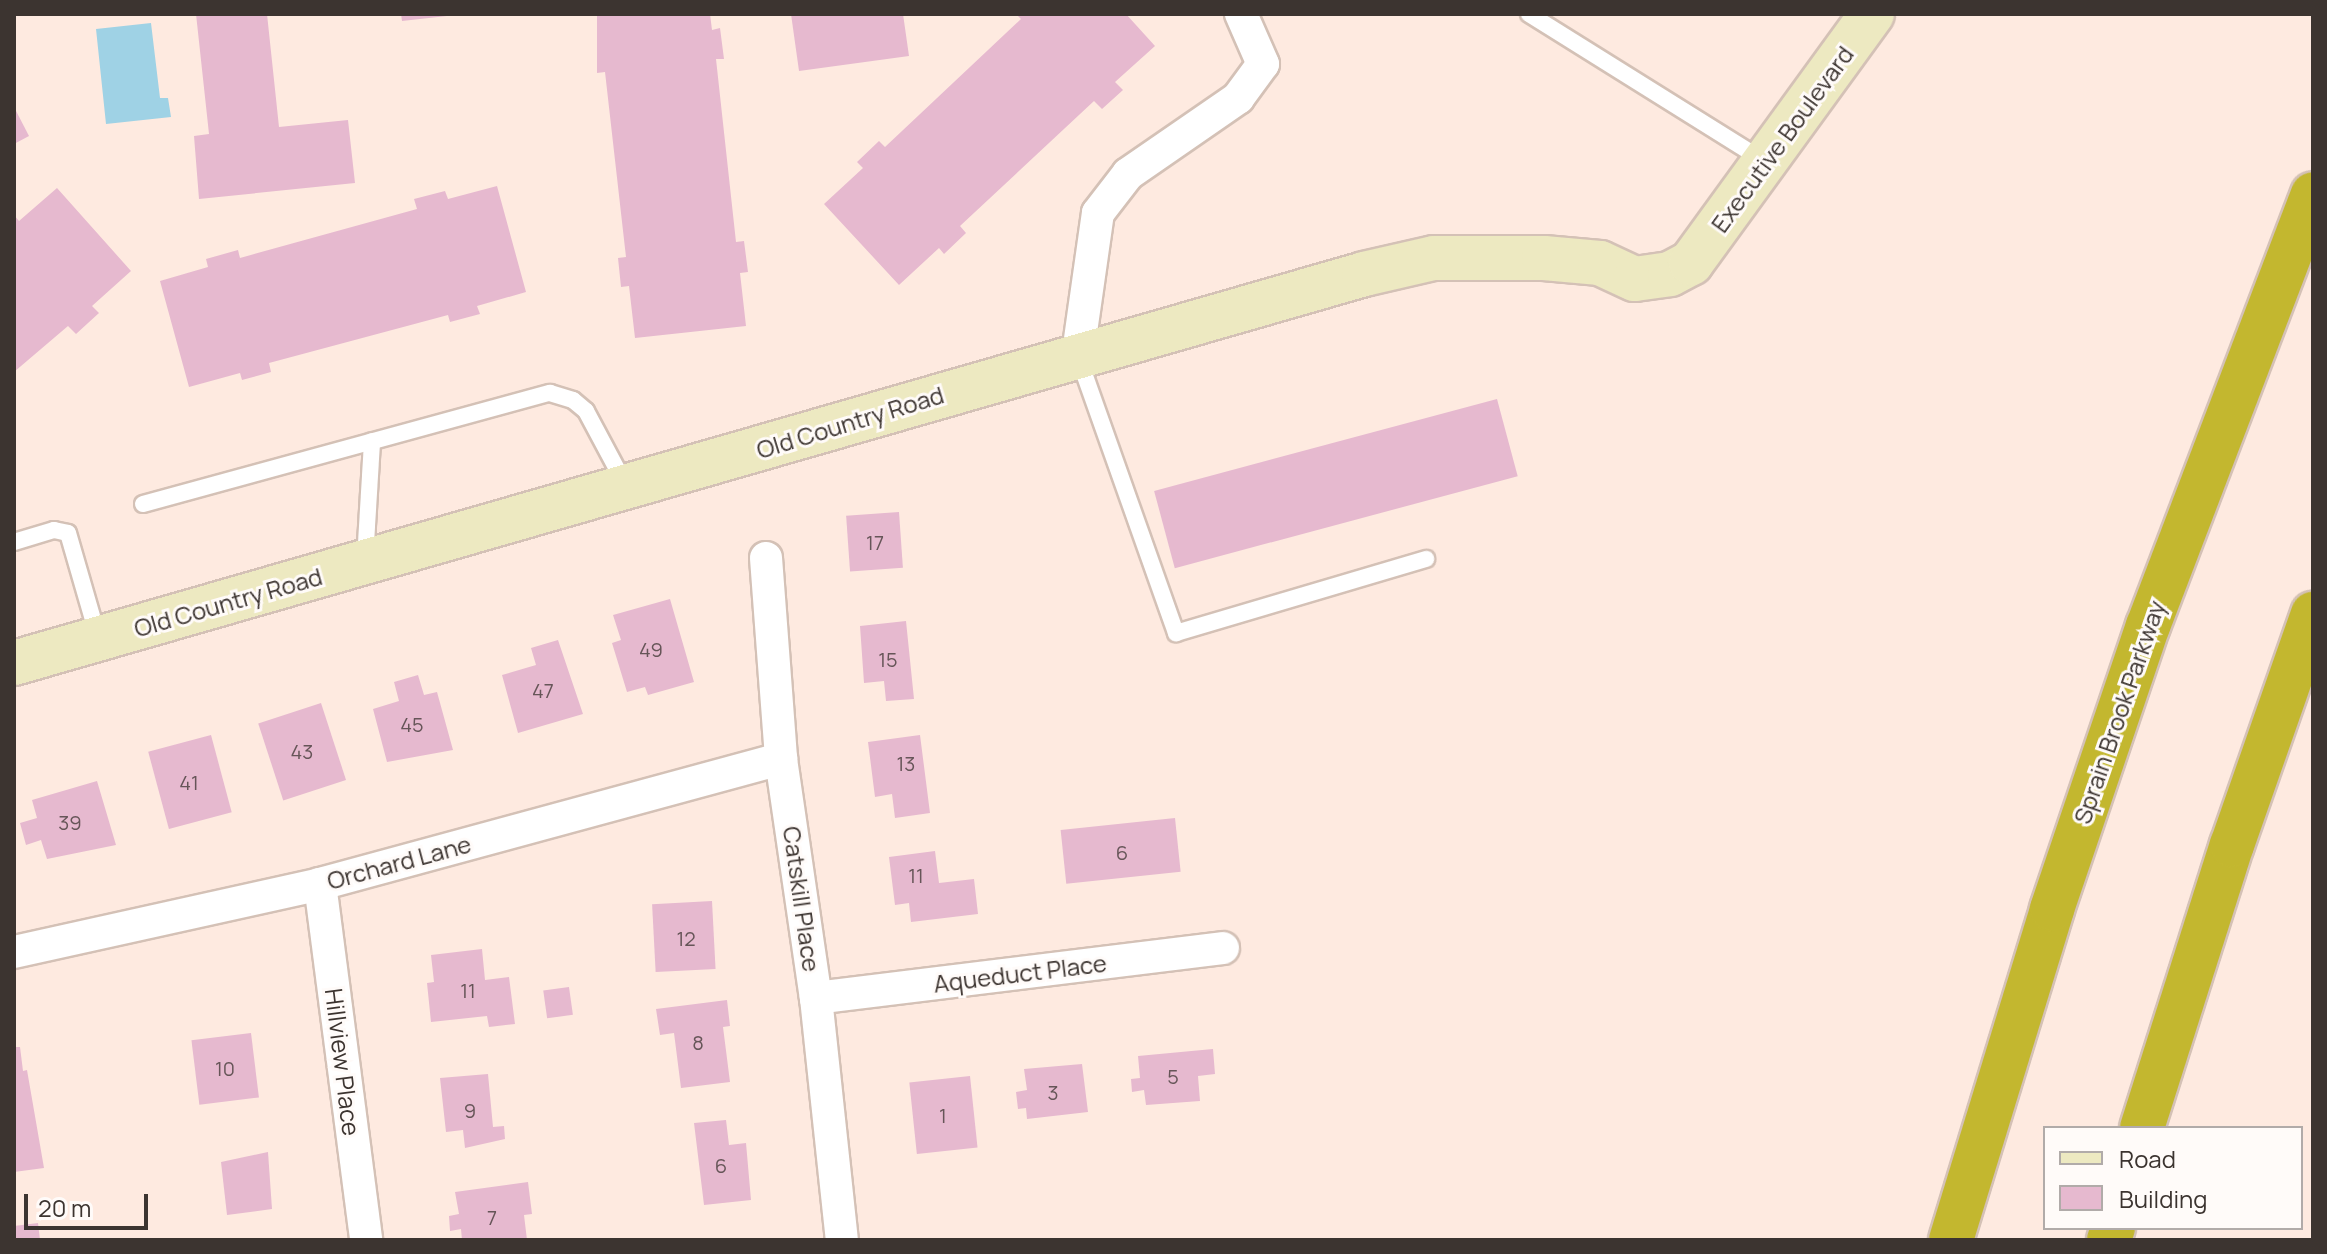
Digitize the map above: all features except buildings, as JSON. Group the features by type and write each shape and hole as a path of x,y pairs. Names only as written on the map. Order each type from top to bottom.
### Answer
{"highway":[{"name":"Sprain Brook Parkway","path":"1951,1240 2052,909 2143,640 2313,194"},
{"path":"2143,1126 2227,859 2313,614"}],"street":[{"path":"1078,353 1098,213 1128,174 1238,98 1263,64 1241,14"},
{"name":"Executive Boulevard","path":"1691,263 1872,14"},
{"name":"Old Country Road","path":"14,663 626,488 1078,353 1434,258 1600,263 1635,279 1670,274 1691,263"},
{"name":"Catskill Place","path":"766,558 781,759 816,998 842,1240"},
{"name":"Orchard Lane","path":"14,952 320,884 781,759"},
{"name":"Hillview Place","path":"320,884 366,1240"},
{"name":"Aqueduct Place","path":"816,998 1223,948"}],"lane":[{"path":"1529,14 1765,162"},
{"path":"1078,353 1176,633 1426,559"},
{"path":"143,504 550,393 573,400 586,411 626,488"},
{"path":"365,563 372,441"},
{"path":"14,542 54,530 68,533 99,639"}],"water":[{"path":"151,23 160,98 168,98 171,117 106,124 96,29"}]}
